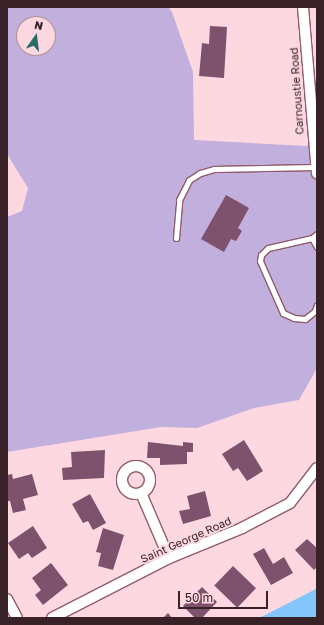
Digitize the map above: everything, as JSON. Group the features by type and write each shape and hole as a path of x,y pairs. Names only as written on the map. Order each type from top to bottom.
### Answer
{"street":[{"name":"Carnoustie Road","path":"303,7 316,170"},
{"name":"Saint George Road","path":"52,618 169,558 242,528 290,503 317,468"},
{"path":"141,493 169,558"},
{"path":"7,600 17,618"}],"lane":[{"path":"176,238 179,200 190,180 200,173 214,169 316,170"},
{"path":"317,234 312,238 268,248 260,255 260,261 283,312 294,318 305,319 315,311 317,305"},
{"path":"312,238 317,247"}],"shaded area":[{"path":"7,7 168,7 172,12 193,72 194,140 306,146 317,143 317,368 299,400 254,408 197,428 161,427 7,452 7,217 22,211 28,188 7,154"}],"water":[{"path":"317,588 317,618 259,618 312,591"}],"building":[{"path":"210,26 227,27 224,78 199,76 202,43 209,44"},
{"path":"226,195 249,208 238,228 242,231 236,241 231,239 224,252 201,239"},
{"path":"244,440 263,471 247,481 238,468 233,471 222,454"},
{"path":"148,442 183,446 183,442 193,443 193,452 187,452 187,464 160,465 160,458 147,458"},
{"path":"105,450 104,478 63,480 62,468 72,467 71,452"},
{"path":"12,474 13,479 32,474 38,495 23,499 26,510 13,513 10,501 7,501 7,475"},
{"path":"205,491 211,516 183,524 179,511 190,509 187,496"},
{"path":"90,494 106,523 93,530 88,521 83,523 72,504"},
{"path":"33,526 47,548 32,558 28,553 19,559 8,543"},
{"path":"103,528 124,535 113,570 98,566 101,553 96,552"},
{"path":"307,539 317,548 317,567 314,570 295,550"},
{"path":"264,548 273,564 284,557 293,573 271,585 253,554"},
{"path":"51,563 68,585 43,605 35,595 41,590 32,578"},
{"path":"233,566 256,588 237,608 214,585"},
{"path":"202,587 217,602 202,618 195,618 183,606"},
{"path":"168,613 172,618 163,618"}]}
